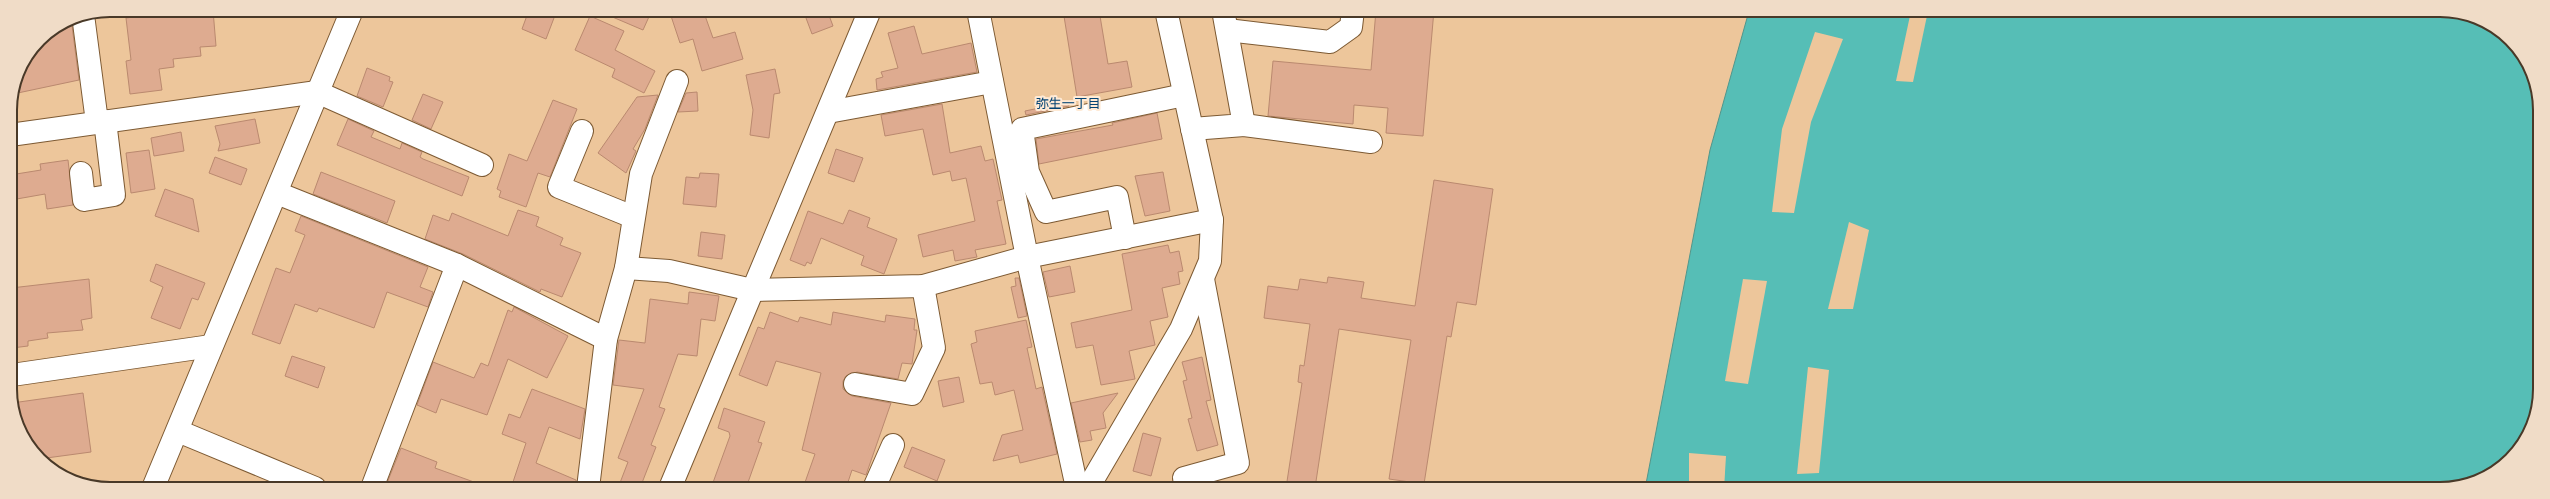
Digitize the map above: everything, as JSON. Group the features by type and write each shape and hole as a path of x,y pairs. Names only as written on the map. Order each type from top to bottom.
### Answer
{"street":[{"path":"156,482 349,17"},
{"path":"672,482 867,17"},
{"path":"979,17 1027,258 1076,482"},
{"path":"1092,482 1181,329 1204,279 1210,261 1212,220 1167,17"},
{"path":"1244,125 1225,20 1330,42 1351,27 1352,17"},
{"path":"80,173 84,200 114,195 84,21"},
{"path":"589,482 606,339 626,268 641,174 677,81"},
{"path":"828,112 992,82"},
{"path":"17,133 317,92 482,166"},
{"path":"1125,238 1117,197 1046,212 1028,172 1022,129 1184,95"},
{"path":"1192,129 1244,125 1371,142"},
{"path":"582,131 559,188 633,217"},
{"path":"276,193 457,265 606,339"},
{"path":"626,268 682,274 752,290 923,286 1027,258 1212,220"},
{"path":"374,482 457,265"},
{"path":"1184,478 1238,463 1204,279"},
{"path":"855,384 912,394 934,348 923,286"},
{"path":"17,374 211,346"},
{"path":"178,431 300,482"},
{"path":"877,482 893,444"}],"water":[{"path":"1747,17 2440,17 2464,20 2486,29 2506,44 2514,53 2523,69 2531,92 2533,110 2533,389 2530,413 2514,446 2497,463 2476,475 2446,482 1646,482 1710,150"}],"pier":[{"path":"1910,17 1927,17 1913,82 1896,81"},
{"path":"1815,32 1843,39 1811,122 1794,213 1772,212 1782,129"},
{"path":"1849,222 1869,230 1853,309 1828,309"},
{"path":"1743,279 1767,281 1748,384 1725,381"},
{"path":"1808,367 1829,370 1819,473 1797,474"},
{"path":"1689,453 1726,456 1724,482 1689,482"}],"building":[{"path":"214,17 216,46 200,47 201,56 173,59 174,67 159,69 162,90 130,94 126,61 131,60 126,18"},
{"path":"526,17 554,17 546,39 522,29"},
{"path":"590,17 592,17 624,31 615,50 655,71 644,93 612,77 615,69 575,50"},
{"path":"612,17 649,17 643,30"},
{"path":"671,17 706,17 713,38 735,32 743,59 702,71 693,39 680,43"},
{"path":"806,17 830,17 833,26 812,34"},
{"path":"1064,17 1100,17 1108,64 1127,61 1132,87 1077,97"},
{"path":"1375,17 1433,17 1423,136 1386,133 1388,108 1354,105 1353,124 1268,116 1273,61 1371,70"},
{"path":"72,25 79,80 19,93 29,63 44,44 53,36"},
{"path":"914,26 922,54 971,43 977,72 877,90 876,79 883,77 881,72 898,68 888,33"},
{"path":"367,68 390,77 389,81 393,82 383,107 357,96"},
{"path":"775,69 780,93 774,94 769,138 750,135 753,110 746,75"},
{"path":"697,92 698,111 678,112 686,93"},
{"path":"423,94 443,102 431,129 412,120"},
{"path":"658,95 645,129 633,149 636,151 626,173 598,153 637,97"},
{"path":"553,100 577,109 550,177 538,173 526,207 499,197 501,191 497,189 509,154 527,161"},
{"path":"1068,102 1069,106 1026,115 1025,111"},
{"path":"942,104 950,153 981,146 985,161 993,159 1002,200 997,201 1006,244 975,250 977,257 955,261 953,250 923,257 918,235 975,221 966,178 952,181 950,171 933,175 923,129 885,136 881,115"},
{"path":"1157,113 1162,139 1039,164 1036,139 1113,125 1112,123"},
{"path":"255,119 260,143 218,151 220,144 215,126"},
{"path":"348,119 374,131 371,137 400,149 402,143 422,152 420,157 423,159 469,177 462,196 337,145"},
{"path":"181,132 184,151 154,156 151,138"},
{"path":"836,149 863,158 854,182 828,173"},
{"path":"149,150 155,189 131,193 126,153"},
{"path":"215,157 247,169 241,185 209,173"},
{"path":"68,160 73,205 47,209 45,194 17,199 17,174 41,170 40,164"},
{"path":"321,172 395,201 387,223 313,194"},
{"path":"1163,172 1170,211 1145,216 1135,176"},
{"path":"700,173 719,174 716,207 683,204 686,177 699,178"},
{"path":"1434,180 1493,189 1476,305 1457,302 1451,337 1447,336 1424,482 1410,482 1389,479 1411,340 1339,329 1316,482 1287,482 1302,383 1298,382 1300,365 1304,366 1310,324 1264,318 1268,286 1298,290 1300,279 1327,283 1328,277 1364,282 1361,298 1415,306"},
{"path":"165,189 193,199 199,232 155,216"},
{"path":"518,210 539,217 536,226 563,238 560,245 581,253 562,297 541,289 540,292 463,254 425,239 433,215 449,221 452,213 508,236"},
{"path":"849,210 870,218 867,227 897,239 884,274 861,265 864,256 821,238 811,264 807,262 805,266 790,260 808,211 843,224"},
{"path":"301,216 428,267 420,287 433,292 428,307 387,292 374,328 319,308 317,312 295,304 280,344 252,334 276,268 290,273 305,235 295,231"},
{"path":"701,232 725,235 722,259 698,256"},
{"path":"1168,245 1170,253 1179,251 1183,271 1178,272 1180,284 1162,288 1168,317 1150,321 1155,345 1129,351 1135,379 1101,385 1093,345 1076,348 1071,323 1132,310 1122,254"},
{"path":"156,264 205,283 198,300 192,298 180,329 151,318 163,287 150,281"},
{"path":"1070,266 1075,292 1049,297 1043,272"},
{"path":"1015,278 1019,278 1027,316 1018,318 1011,287 1016,286"},
{"path":"89,279 92,318 81,320 83,330 47,333 48,338 28,341 28,346 17,347 17,287"},
{"path":"689,292 719,296 715,321 701,319 697,356 678,354 659,407 665,409 651,445 656,447 642,482 620,482 628,462 618,458 644,389 613,385 619,340 645,343 650,299 688,304"},
{"path":"514,307 568,336 547,378 508,359 487,415 441,399 436,413 417,405 433,362 474,378 481,363 488,366 508,310 512,312"},
{"path":"770,312 798,322 800,317 831,325 833,312 885,322 886,315 915,319 914,330 917,330 912,364 902,363 898,379 857,372 846,376 843,381 843,389 852,396 891,403 866,475 852,470 848,482 805,482 815,454 802,450 821,373 776,361 767,386 739,375 758,327 764,329"},
{"path":"1026,320 1032,347 1027,348 1036,389 1042,387 1057,454 1020,463 1018,455 993,461 1002,435 1023,430 1014,390 995,395 992,382 980,384 971,344 977,342 975,331"},
{"path":"292,356 325,367 318,388 285,376"},
{"path":"1202,357 1211,400 1206,401 1218,445 1197,451 1188,419 1192,418 1183,381 1187,380 1182,362"},
{"path":"959,377 964,402 943,407 938,381"},
{"path":"532,389 585,409 580,439 549,427 536,463 576,480 576,482 513,482 526,443 502,434 509,414 520,418"},
{"path":"83,393 91,452 48,458 29,436 22,419 18,402"},
{"path":"1118,393 1103,413 1106,428 1090,431 1092,440 1080,442 1071,403"},
{"path":"724,408 765,422 758,442 762,443 748,482 713,482 730,436 729,432 718,428"},
{"path":"1143,433 1161,438 1151,476 1133,471"},
{"path":"912,447 945,460 937,481 904,467"},
{"path":"401,448 437,462 435,468 474,482 387,482"}],"district":[{"name":"弥生一丁目","path":"1068,103"}]}
